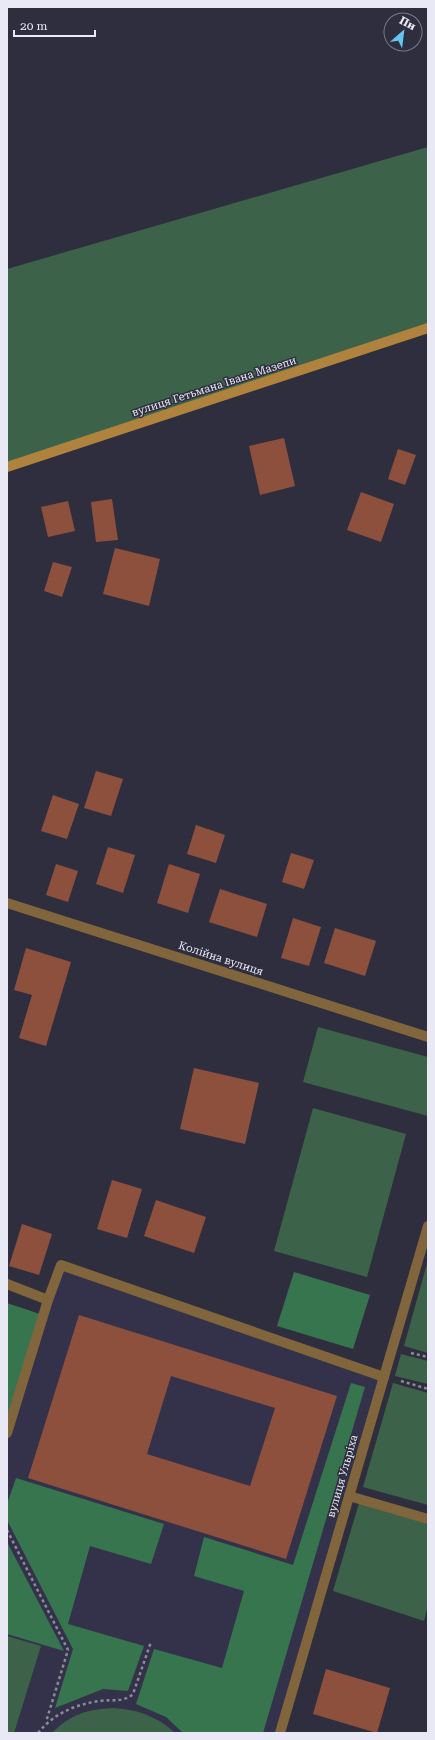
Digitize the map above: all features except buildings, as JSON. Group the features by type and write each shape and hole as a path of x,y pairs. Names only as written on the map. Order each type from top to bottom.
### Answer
{"main road":[{"name":"вулиця Гетьмана Івана Мазепи","path":"7,467 428,328"}],"street":[{"name":"Колійна вулиця","path":"7,903 428,1037"},
{"name":"вулиця Ульріха","path":"280,1733 428,1226"},
{"path":"7,1433 48,1300 61,1266 384,1377"},
{"path":"7,1284 48,1300"},
{"path":"349,1496 428,1519"}],"path":[{"path":"384,1377 428,1389"},
{"path":"7,1530 68,1650 46,1722 38,1733"},
{"path":"46,1722 72,1707 100,1701 127,1700 133,1694 151,1642"}],"shaded area":[{"path":"61,1265 384,1377 280,1733 7,1733 7,1433"}],"green space":[{"path":"428,147 428,330 7,470 7,269"},
{"path":"318,1027 428,1057 428,1116 303,1082"},
{"path":"313,1108 406,1134 367,1277 274,1251"},
{"path":"428,1260 428,1353 404,1346"},
{"path":"294,1272 370,1295 353,1349 277,1326"},
{"path":"7,1303 40,1314 7,1419"},
{"path":"401,1354 428,1361 428,1384 395,1376"},
{"path":"351,1383 365,1387 263,1733 183,1733 166,1717 136,1704 154,1649 222,1668 244,1591 194,1576 204,1537 293,1565"},
{"path":"393,1383 428,1393 428,1505 363,1487"},
{"path":"16,1478 164,1524 151,1564 90,1546 68,1624 144,1646 128,1691 103,1689 55,1708 73,1649 7,1520 7,1504"},
{"path":"359,1503 428,1523 428,1605 424,1621 333,1591"},
{"path":"7,1542 64,1651 7,1634"},
{"path":"7,1636 41,1646 14,1733 7,1733"},
{"path":"112,1708 146,1714 161,1722 175,1733 52,1733 66,1721 79,1714 94,1710"}]}
